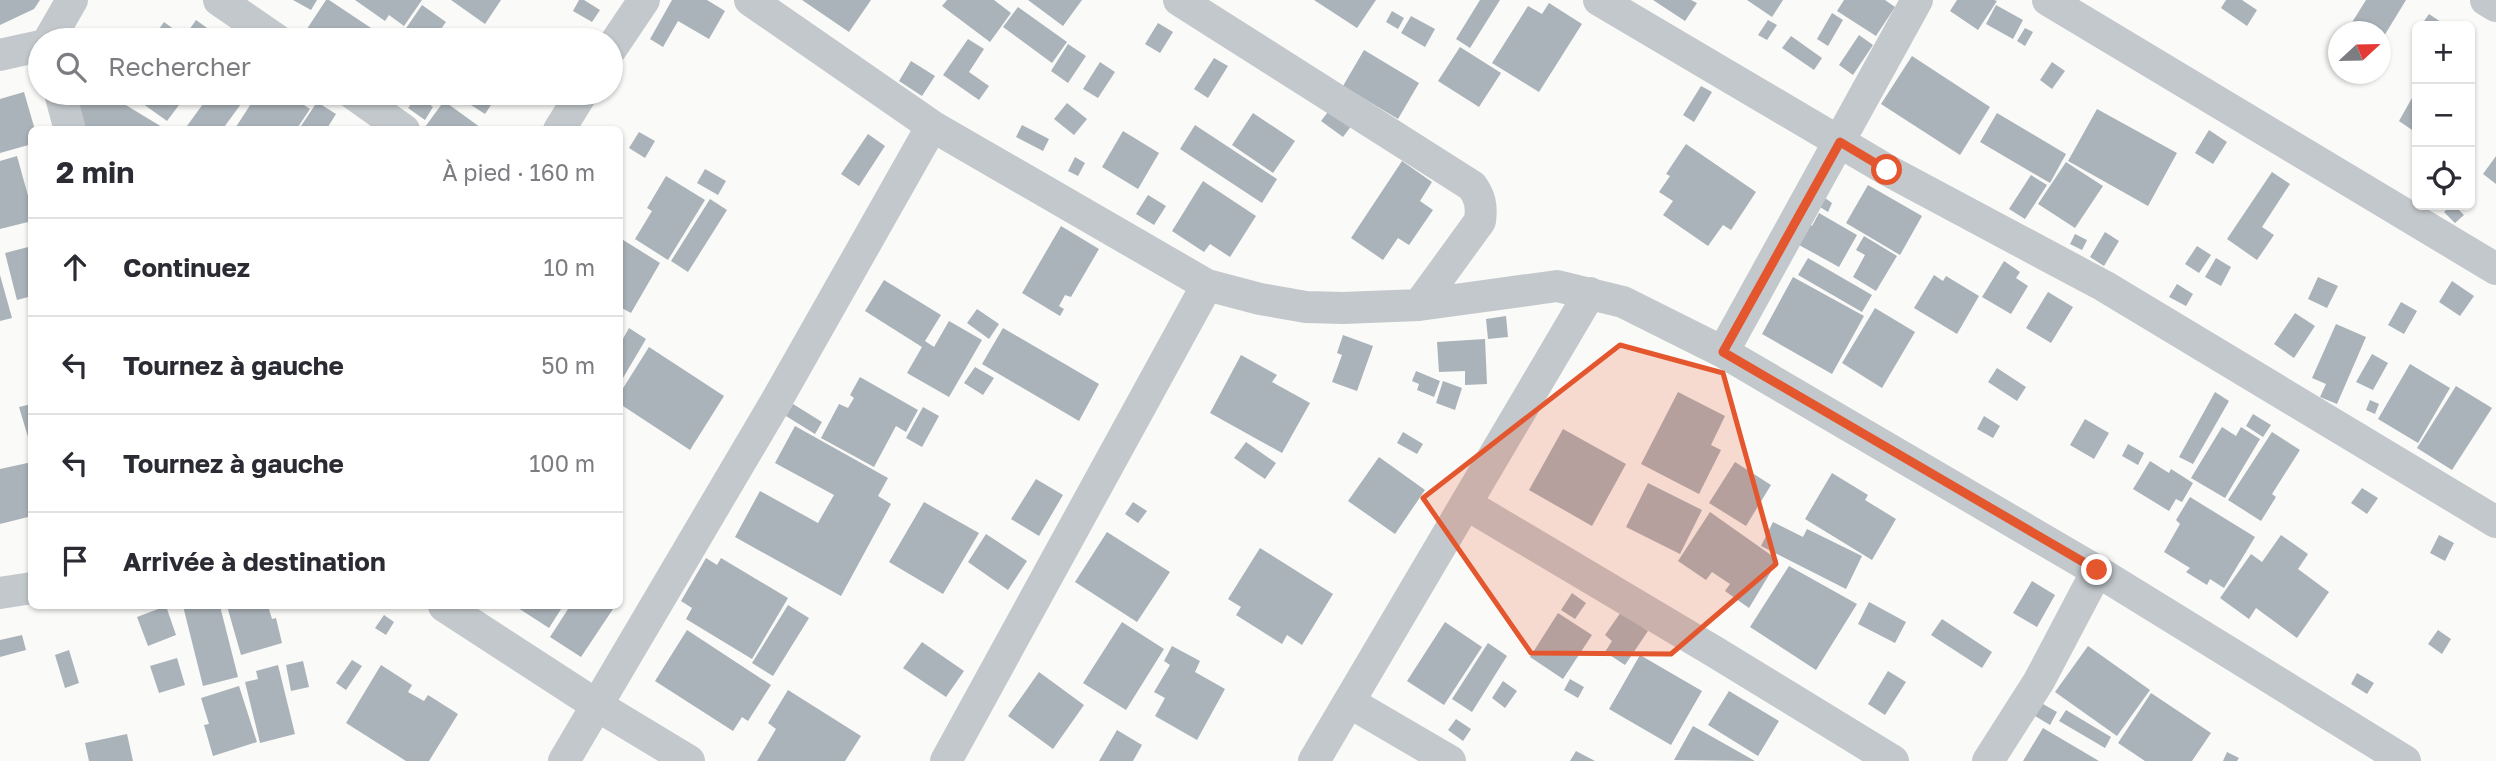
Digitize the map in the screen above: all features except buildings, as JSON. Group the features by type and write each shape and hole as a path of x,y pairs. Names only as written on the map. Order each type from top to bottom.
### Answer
{"street":[{"path":"56,28 72,0"},
{"path":"219,0 260,28"},
{"path":"623,31 644,0"},
{"path":"751,0 932,126 1206,285 1306,307 1343,309 1419,305 1558,286 1623,302 1723,352 2097,570 2405,761"},
{"path":"1178,0 1472,186 1479,196 1480,221 1419,305"},
{"path":"1600,0 1887,170 2104,285 2496,523"},
{"path":"1723,352 1917,0"},
{"path":"2048,0 2496,269"},
{"path":"2486,0 2496,6"},
{"path":"0,55 28,49"},
{"path":"63,105 69,126"},
{"path":"369,105 398,126"},
{"path":"561,126 575,105"},
{"path":"564,761 778,398 932,126"},
{"path":"946,761 1206,285"},
{"path":"1314,761 1590,293"},
{"path":"1466,504 1893,761"},
{"path":"1988,761 2039,681 2097,570"},
{"path":"0,593 28,589"},
{"path":"449,609 597,706 689,761"},
{"path":"1349,702 1450,761"}],"highlighted area":[{"path":"1620,345 1723,373 1776,564 1671,654 1531,653 1423,498"}],"route":[{"path":"1887,170 1840,142 1723,352 2097,570"}]}
